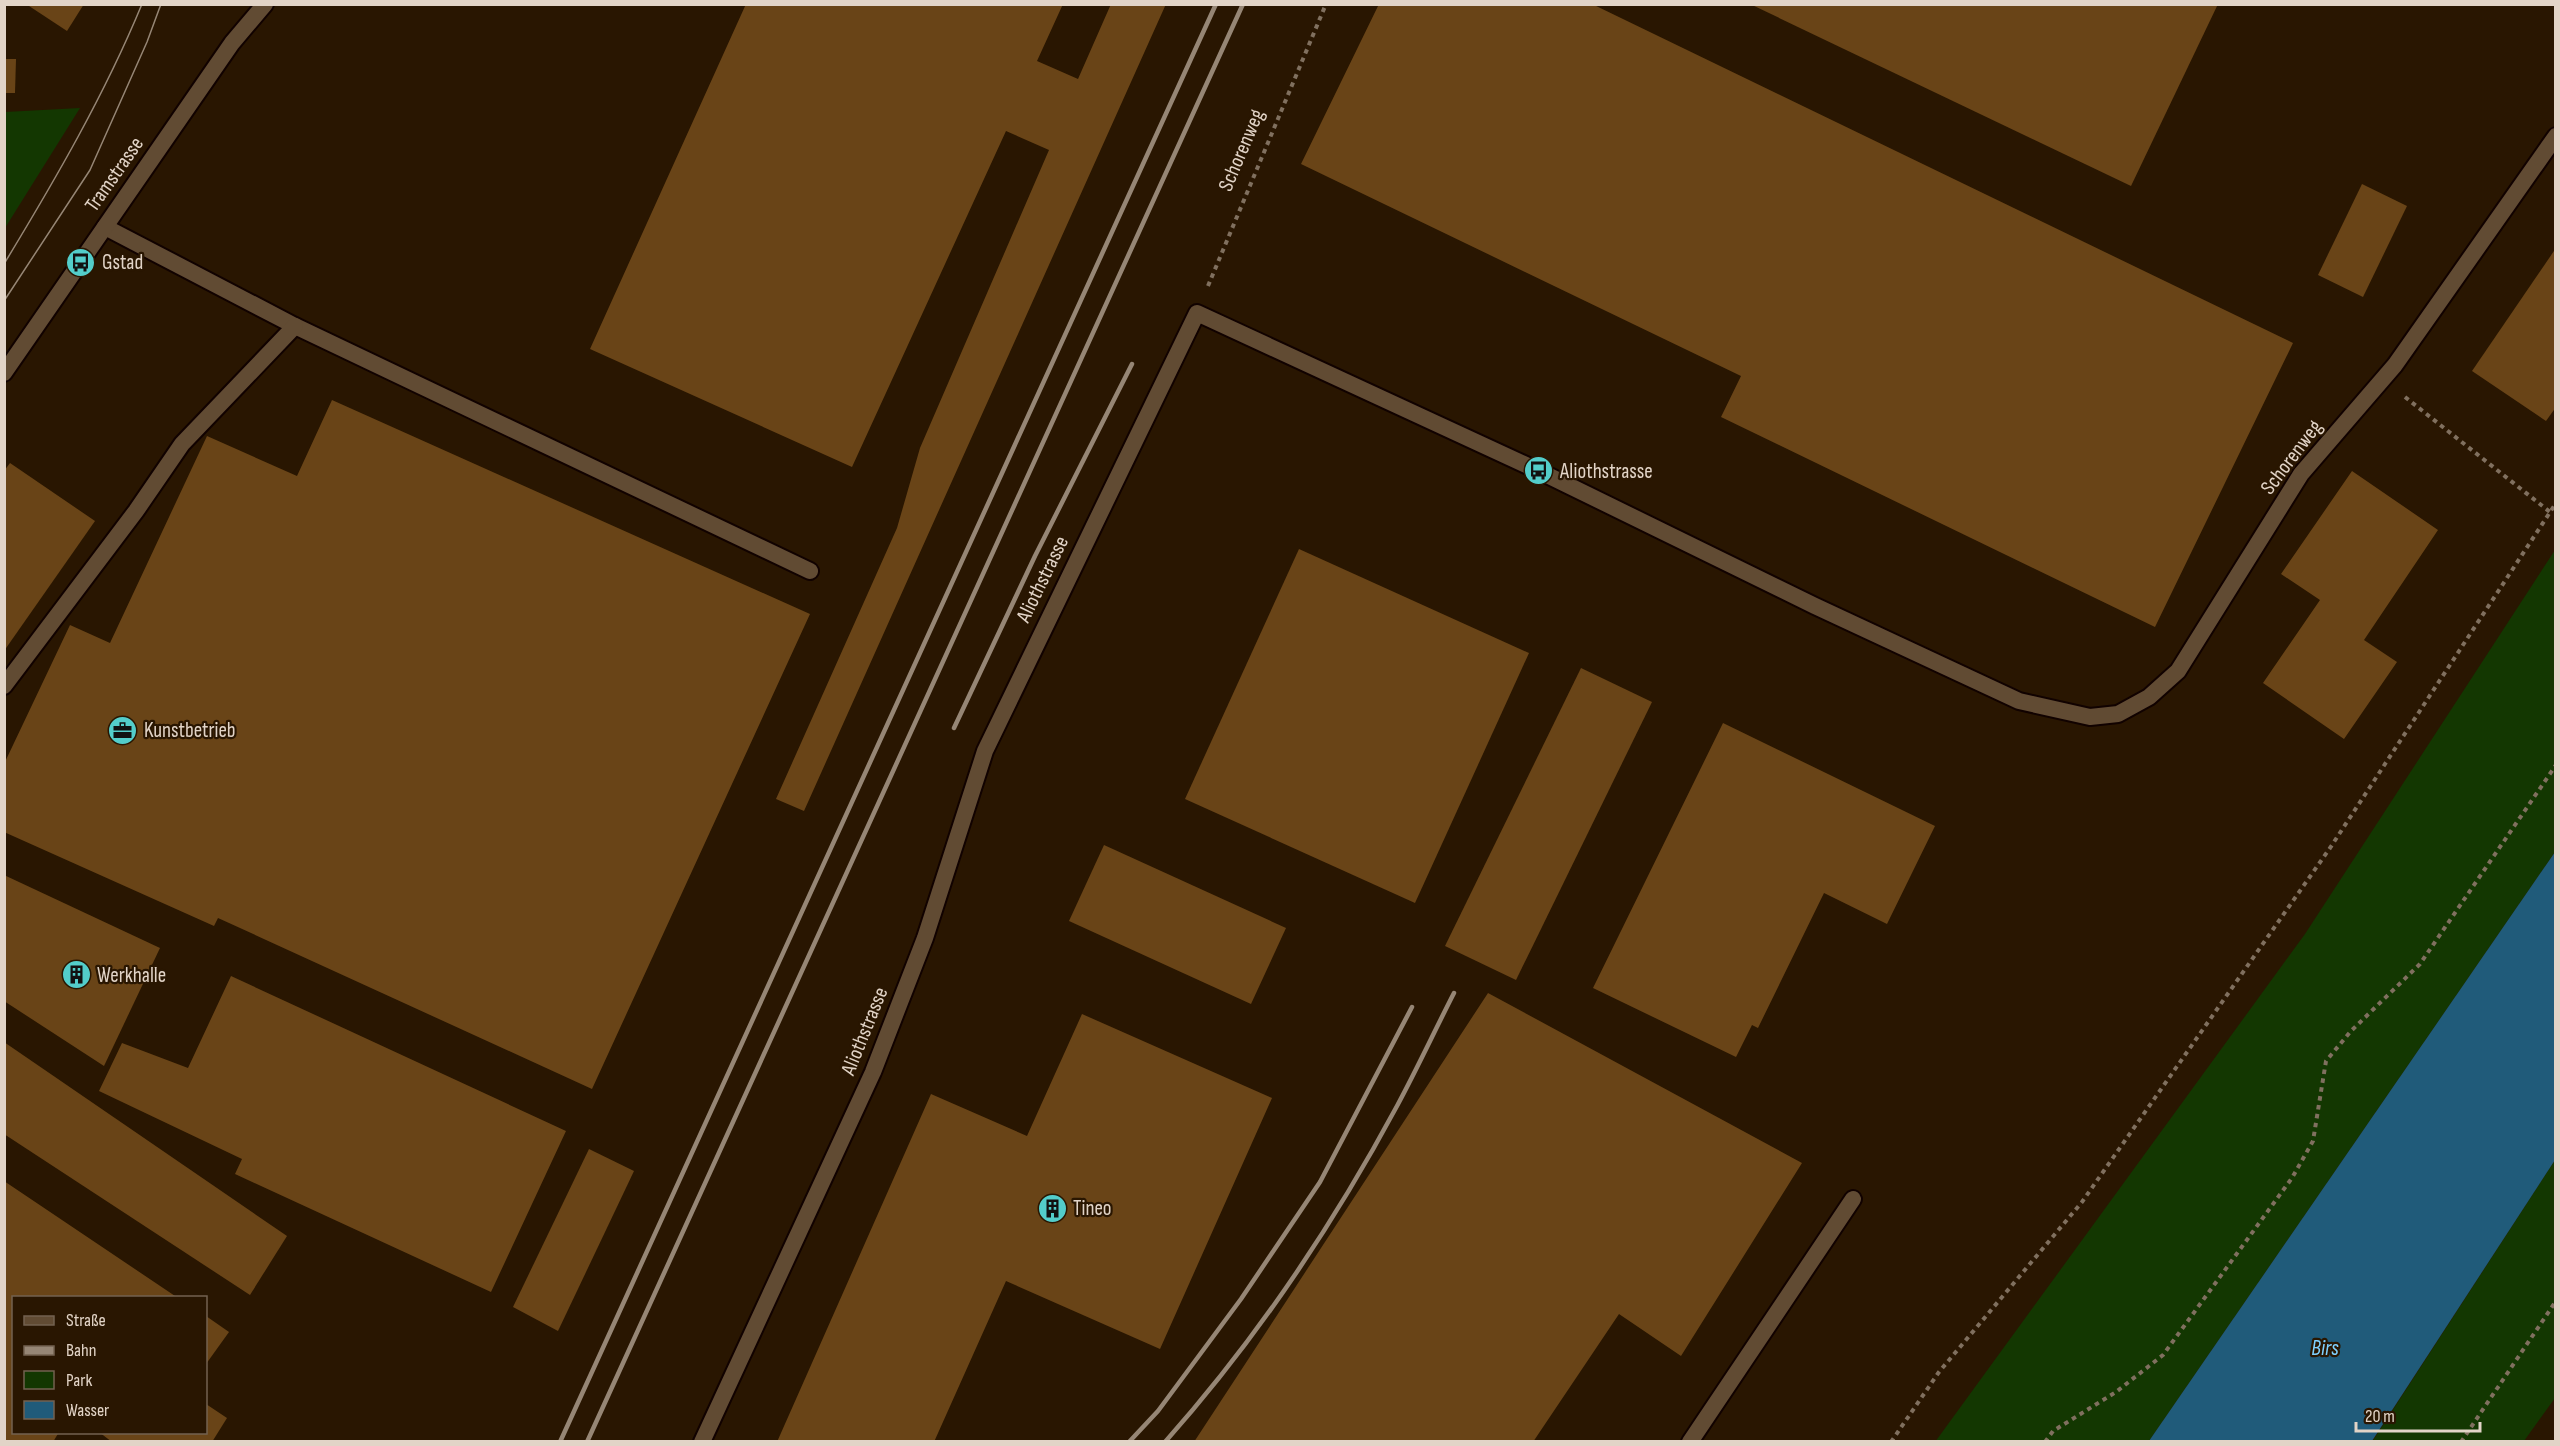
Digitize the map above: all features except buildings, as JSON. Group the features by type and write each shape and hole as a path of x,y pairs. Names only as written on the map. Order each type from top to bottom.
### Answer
{"street":[{"name":"Tramstrasse","path":"4,373 232,43 265,4"},
{"name":"Schorenweg","path":"1197,313 1539,471 1805,601 2019,701 2090,717 2118,714 2149,698 2178,671 2301,474 2383,379 2556,136"},
{"path":"105,227 295,326 810,571"},
{"name":"Aliothstrasse","path":"702,1442 873,1072 925,938 985,751 1197,313"},
{"path":"4,686 136,511 182,444 295,326"},
{"path":"1690,1442 1853,1199"}],"path":[{"name":"Schorenweg","path":"1197,313 1326,4"},
{"path":"2383,379 2550,512"},
{"path":"1892,1442 1939,1372 2082,1202 2330,848 2556,503"},
{"path":"2045,1442 2053,1431 2116,1392 2163,1355 2292,1178 2313,1141 2326,1061 2350,1031 2420,964 2556,765"},
{"path":"2461,1442 2556,1301"}],"green space":[{"path":"80,108 5,228 5,112"},
{"path":"2555,550 2555,852 2149,1441 1935,1442 2305,934"},
{"path":"2555,1160 2555,1398 2524,1441 2372,1442"}],"water":[{"name":"Birs","path":"2555,852 2555,1160 2372,1441 2149,1441"}],"tram line":[{"path":"4,264 78,137 112,72 142,4"},
{"path":"4,301 90,170 147,42 161,4"}],"railway":[{"path":"560,1442 1216,4"},
{"path":"587,1442 1243,4"},
{"path":"954,728 1035,556 1132,364"},
{"path":"1165,1442 1261,1323 1319,1238 1397,1106 1454,993"},
{"path":"1129,1442 1158,1411 1241,1299 1320,1182 1412,1007"}],"place":[{"name":"Gstad","path":"81,262"},
{"name":"Aliothstrasse","path":"1539,471"},
{"name":"Kunstbetrieb","path":"123,730"},
{"name":"Werkhalle","path":"76,975"},
{"name":"Tineo","path":"1052,1208"}]}
